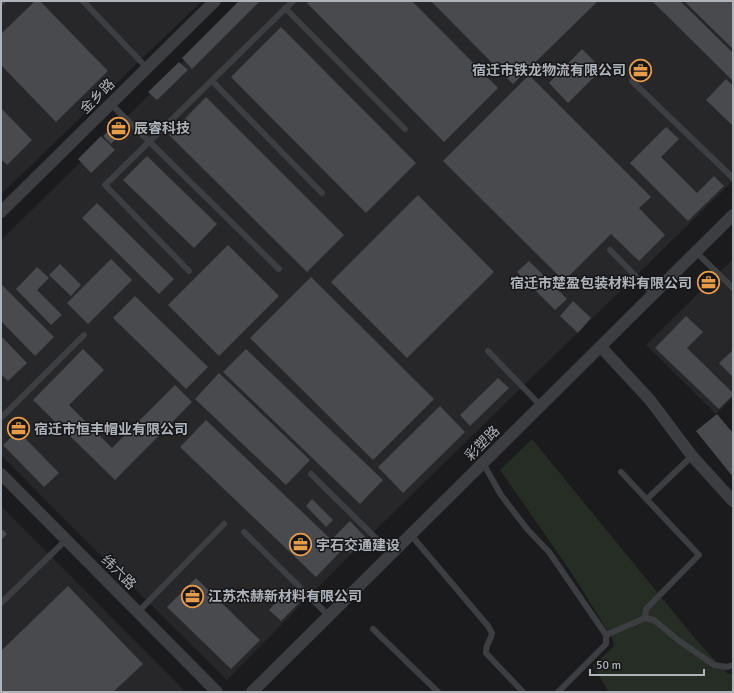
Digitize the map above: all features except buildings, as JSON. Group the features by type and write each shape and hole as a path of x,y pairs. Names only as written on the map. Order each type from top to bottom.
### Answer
{"street":[{"name":"金乡路","path":"1,212 215,1"},
{"name":"彩塑路","path":"252,692 733,215"},
{"path":"601,347 650,400 692,456 733,501"},
{"name":"纬六路","path":"1,474 217,692"}],"lane":[{"path":"83,1 147,68"},
{"path":"189,271 105,185 293,1"},
{"path":"286,8 405,129"},
{"path":"212,81 322,193"},
{"path":"632,81 733,178"},
{"path":"111,104 279,269"},
{"path":"610,250 653,294"},
{"path":"696,252 733,288"},
{"path":"1,418 84,335"},
{"path":"488,351 541,406"},
{"path":"647,499 692,456"},
{"path":"483,463 501,495 527,529 549,552 606,635 606,644 558,692"},
{"path":"621,472 699,555 646,609 645,618"},
{"path":"311,474 392,554"},
{"path":"138,612 224,524"},
{"path":"244,532 329,616"},
{"path":"411,535 488,626 492,633 491,638 485,646 486,653 523,692"},
{"path":"1,603 66,540"},
{"path":"606,635 645,618 654,620 678,640 714,666 727,667 733,665"},
{"path":"373,629 437,692"}],"shaded area":[{"path":"1,1 202,1 1,194"},
{"path":"245,1 733,1 733,181 349,556 227,680 1,455 1,240"},
{"path":"733,259 733,397 716,414 646,345"},
{"path":"532,439 698,642 728,674 733,673 733,692 609,692 593,666 614,646 612,638 571,572 500,470"},
{"path":"1,506 186,692 1,692"}],"place":[{"name":"宿迁市铁龙物流有限公司","path":"641,70"},
{"name":"辰睿科技","path":"119,128"},
{"name":"宿迁市楚盈包装材料有限公司","path":"708,283"},
{"name":"宿迁市恒丰帽业有限公司","path":"19,429"},
{"name":"宇石交通建设","path":"301,545"},
{"name":"江苏杰赫新材料有限公司","path":"193,596"}]}
